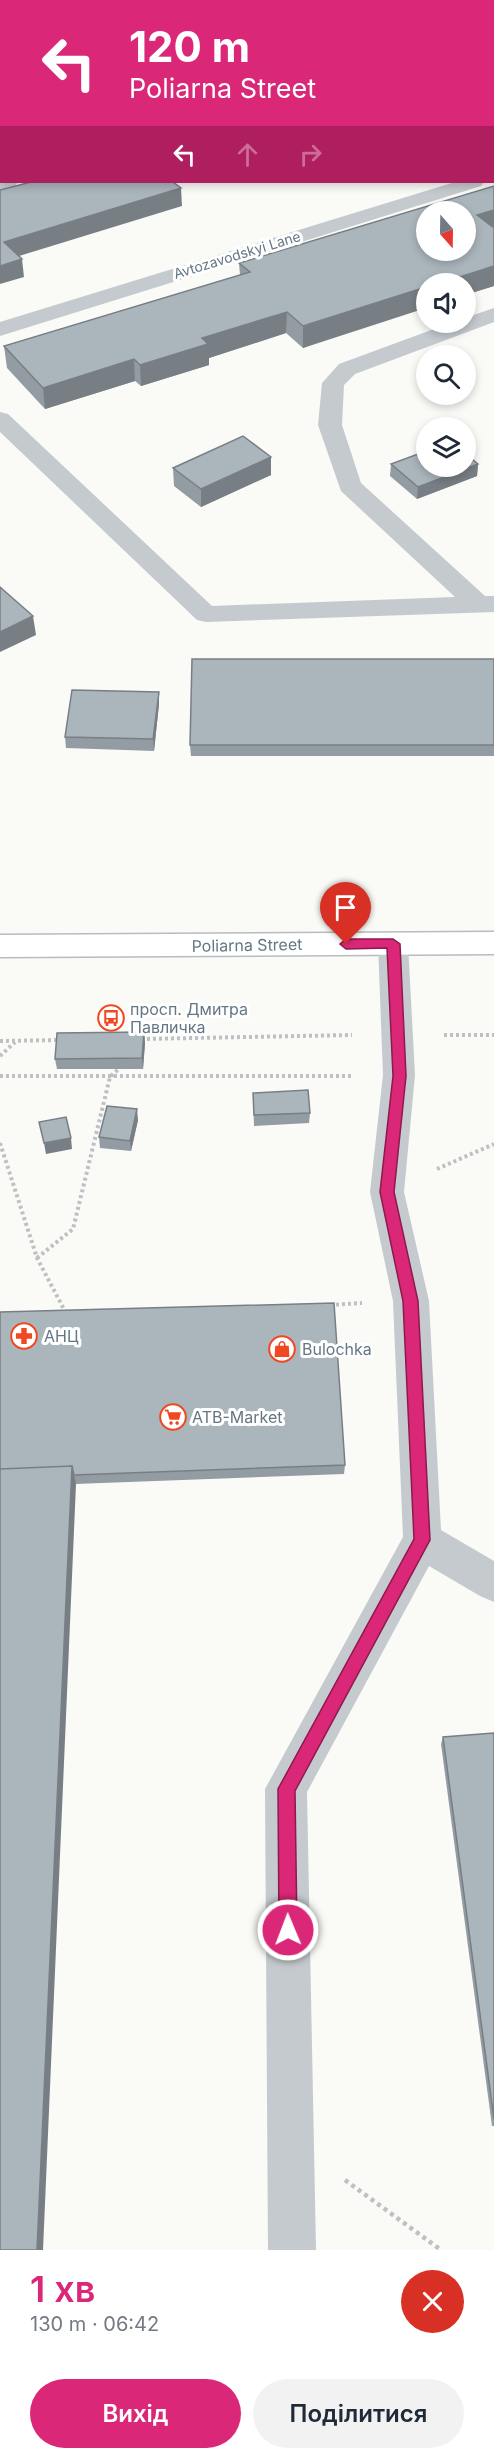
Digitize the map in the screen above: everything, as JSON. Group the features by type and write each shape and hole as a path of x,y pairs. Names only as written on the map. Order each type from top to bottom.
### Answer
{"main road":[{"name":"Poliarna Street","path":"0,946 494,943"}],"lane":[{"name":"Avtozavodskyi Lane","path":"0,329 471,183"},
{"path":"486,604 350,486 330,425 333,383 346,369 494,315"},
{"path":"0,418 206,614 486,604"},
{"path":"292,2250 286,1789 422,1540 411,1301 387,1192 399,1076 393,944"},
{"path":"422,1540 494,1583"}],"path":[{"path":"130,1039 398,1034 494,1035"},
{"path":"144,1046 153,1038"},
{"path":"0,1041 73,1040"},
{"path":"0,1056 15,1041"},
{"path":"38,1258 74,1229 110,1077 127,1062"},
{"path":"0,1076 399,1076"},
{"path":"0,1143 38,1258 67,1315"},
{"path":"328,1305 411,1301"},
{"path":"56,1316 79,1315"},
{"path":"291,2140 441,2250"}],"building":[{"path":"27,183 174,183 181,188 4,242 22,259 0,266 0,190"},
{"path":"494,186 494,210 477,215 494,228 494,266 472,273 416,273 416,290 303,326 287,312 202,338 208,344 140,365 134,359 43,388 4,346 250,272 239,263 416,210 416,261 476,261 476,201 444,201"},
{"path":"243,436 271,457 201,489 173,468"},
{"path":"416,455 416,477 444,477 418,487 391,464"},
{"path":"0,587 33,616 0,632"},
{"path":"192,659 494,659 494,745 190,745"},
{"path":"72,690 159,692 153,739 65,737"},
{"path":"144,1032 142,1058 55,1059 57,1033"},
{"path":"308,1090 310,1113 254,1115 253,1093"},
{"path":"107,1106 137,1109 130,1141 99,1137"},
{"path":"66,1117 71,1138 44,1143 39,1122"},
{"path":"334,1303 345,1465 74,1475 72,1466 0,1469 0,1312"},
{"path":"72,1466 37,2250 0,2250 0,1469"},
{"path":"494,1733 494,2119 443,1737"}],"place":[{"name":"просп. Дмитра Павличка","path":"111,1018"},
{"name":"АНЦ","path":"24,1336"},
{"name":"Bulochka","path":"282,1349"},
{"name":"ATB-Market","path":"173,1417"}],"route":[{"path":"288,1930 286,1789 422,1540 411,1301 387,1192 399,1076 393,944 346,944"}]}
